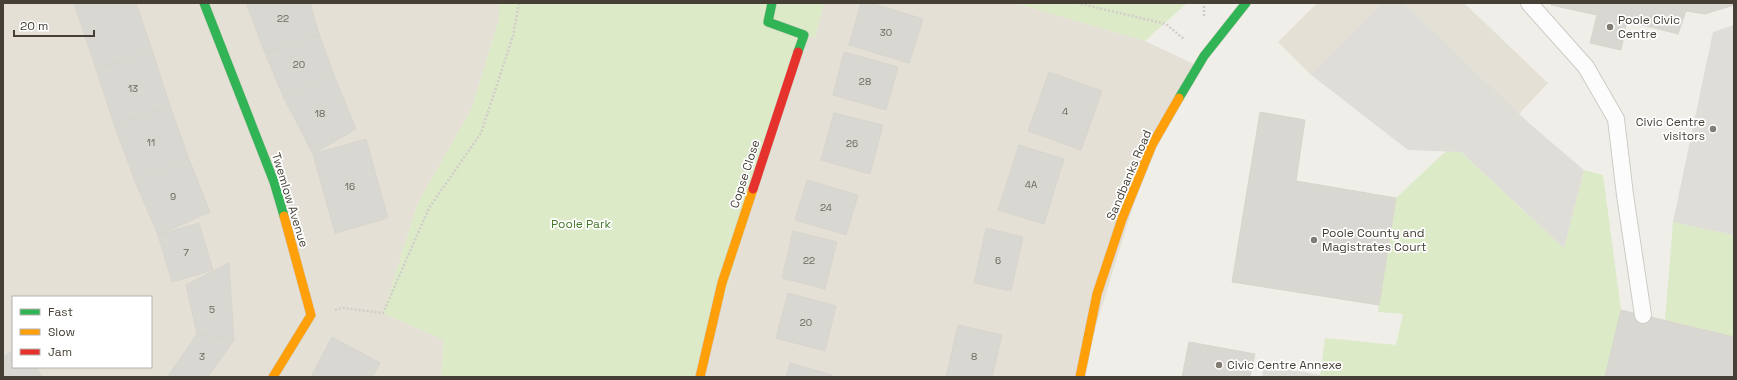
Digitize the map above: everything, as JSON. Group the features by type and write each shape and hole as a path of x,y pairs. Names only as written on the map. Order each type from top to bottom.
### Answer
{"main road":[{"name":"Twemlow Avenue","path":"204,3 274,182 311,315"},
{"name":"Copse Close","path":"700,377 722,283 804,35 768,22 772,3"},
{"name":"Sandbanks Road","path":"1080,377 1097,294 1122,219 1152,145 1204,56 1246,3"},
{"path":"272,377 311,315"}],"lane":[{"path":"1529,3 1586,67 1616,118 1624,194 1643,315"}],"path":[{"path":"311,315 343,308 382,313 429,208 481,133 513,36 519,3"},
{"path":"1077,3 1166,24 1204,56"}],"shaded area":[{"path":"3,3 499,3 499,19 472,108 418,203 383,313 444,340 441,377 3,377"},
{"path":"824,3 1015,3 1145,41 1198,66 1152,145 1080,377 700,377 804,35 815,38"},
{"path":"1317,3 1381,3 1310,74 1278,42"},
{"path":"1381,3 1404,3 1530,124 1584,170 1564,248 1461,152 1408,150 1310,74"},
{"path":"1404,3 1464,3 1548,83 1519,114"},
{"name":"Civic Centre visitors","path":"1734,25 1734,235 1673,222 1713,32"},
{"path":"1264,365 1320,375 1320,377 1262,377"}],"green space":[{"name":"Poole Park","path":"499,3 824,3 815,38 804,35 700,377 441,377 444,340 383,313 418,203 472,108 499,19"},
{"path":"1015,3 1187,3 1145,41"},
{"path":"1446,151 1461,152 1564,248 1584,170 1603,175 1621,310 1605,377 1320,377 1325,338 1396,345 1403,314 1378,312 1396,198"},
{"path":"1673,222 1734,235 1734,337 1665,320"}],"building":[{"path":"74,3 96,3 76,9"},
{"path":"96,3 136,3 152,50 96,69 76,9"},
{"path":"246,3 310,3 319,34 265,53"},
{"path":"861,3 871,3 923,19 909,63 849,45"},
{"name":"Poole Civic Centre","path":"1552,3 1734,3 1734,5 1705,14 1686,11 1678,34 1627,21 1621,50 1590,43 1597,15 1551,5"},
{"path":"319,34 334,75 283,96 265,53"},
{"path":"152,50 170,106 114,124 96,69"},
{"path":"844,52 898,67 886,110 833,95"},
{"path":"1049,72 1102,91 1081,150 1028,131"},
{"path":"334,75 356,129 313,154 283,96"},
{"path":"170,106 189,159 135,181 114,124"},
{"name":"Poole County and Magistrates Court","path":"1260,112 1305,120 1296,181 1396,198 1379,305 1232,282"},
{"path":"834,113 883,125 870,174 821,160"},
{"path":"366,139 388,218 335,233 313,154"},
{"path":"1019,145 1064,159 1044,224 998,210"},
{"path":"189,159 210,212 158,235 135,181"},
{"path":"807,180 858,195 846,235 795,220"},
{"path":"199,223 213,270 172,282 158,235"},
{"path":"986,228 1023,237 1011,291 974,283"},
{"path":"793,231 837,242 825,289 782,278"},
{"path":"229,263 234,340 197,334 186,285"},
{"path":"788,293 836,306 825,351 776,338"},
{"path":"1621,310 1734,337 1734,377 1605,377"},
{"path":"958,325 1002,335 992,377 946,377"},
{"path":"197,334 234,340 208,377 178,377 171,372"},
{"path":"332,337 380,363 373,377 311,377"},
{"name":"Civic Centre Annexe","path":"1189,342 1255,354 1250,377 1182,377"},
{"path":"12,352 12,368 38,368 42,377 3,377 3,357"},
{"path":"790,363 832,375 832,377 786,377"},
{"path":"171,372 178,377 167,377"}],"traffic: fast":[{"path":"204,3 274,182 284,216"},
{"path":"772,3 768,22 804,35 798,52"},
{"path":"1179,98 1204,56 1246,3"}],"traffic: slow":[{"path":"1080,377 1097,294 1122,219 1152,145 1179,98"},
{"path":"700,377 722,283 753,189"},
{"path":"273,377 311,315 284,216"}],"traffic: jam":[{"path":"753,189 798,52"}],"place":[{"name":"Poole Civic Centre","path":"1610,27"},
{"name":"Civic Centre visitors","path":"1713,129"},
{"name":"Poole County and Magistrates Court","path":"1314,240"},
{"name":"Civic Centre Annexe","path":"1219,365"}]}
